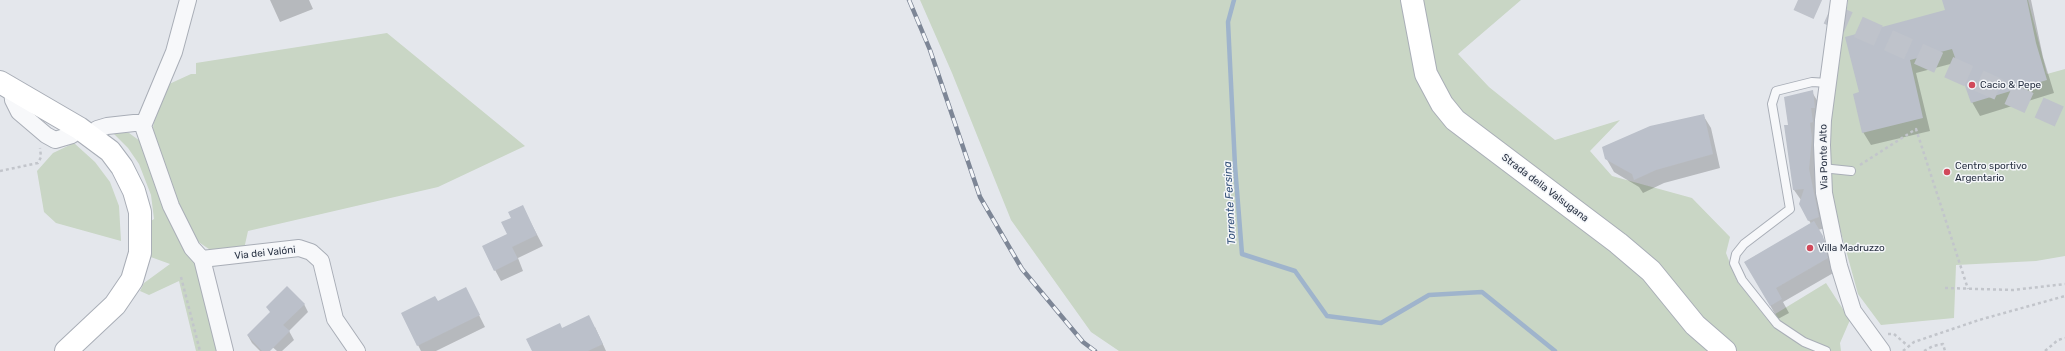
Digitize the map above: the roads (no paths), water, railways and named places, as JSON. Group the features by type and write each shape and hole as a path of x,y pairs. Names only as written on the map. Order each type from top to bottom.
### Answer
{"main road":[{"name":"Strada della Valsugana","path":"1412,0 1426,74 1442,104 1456,120 1618,243 1650,271 1695,325 1725,351"},
{"path":"6,86 80,128 110,151 122,167 131,185 140,212 140,253 132,280 115,305 66,351"}],"street":[{"path":"143,126 174,52 188,0"},
{"name":"Via Ponte Alto","path":"1839,0 1823,120 1822,168 1824,193 1838,258 1853,311 1882,351"},
{"path":"6,86 19,112 46,135 55,140 72,136"},
{"path":"97,129 134,122 143,126 171,206 192,248 202,259 225,351"},
{"name":"Via dei Valóni","path":"202,259 299,248 311,252 321,261 335,319 356,351"}],"lane":[{"path":"1826,351 1804,342 1777,324 1742,280 1734,263 1736,254 1744,244 1790,209 1772,104 1776,91 1812,82 1828,83"},
{"path":"1822,168 1851,171"}],"waterway":[{"name":"Torrente Fersina","path":"1234,0 1228,22 1235,166 1242,254 1295,271 1327,316 1381,323 1429,295 1482,292 1555,351"}],"tunnel":[{"path":"1798,0 2065,119"}],"railway":[{"path":"909,0 930,50 980,197 1022,269 1083,342 1095,351"}],"place":[{"name":"Cacio & Pepe","path":"1972,85"},
{"name":"Centro sportivo Argentario","path":"1947,172"},
{"name":"Villa Madruzzo","path":"1810,248"}]}
